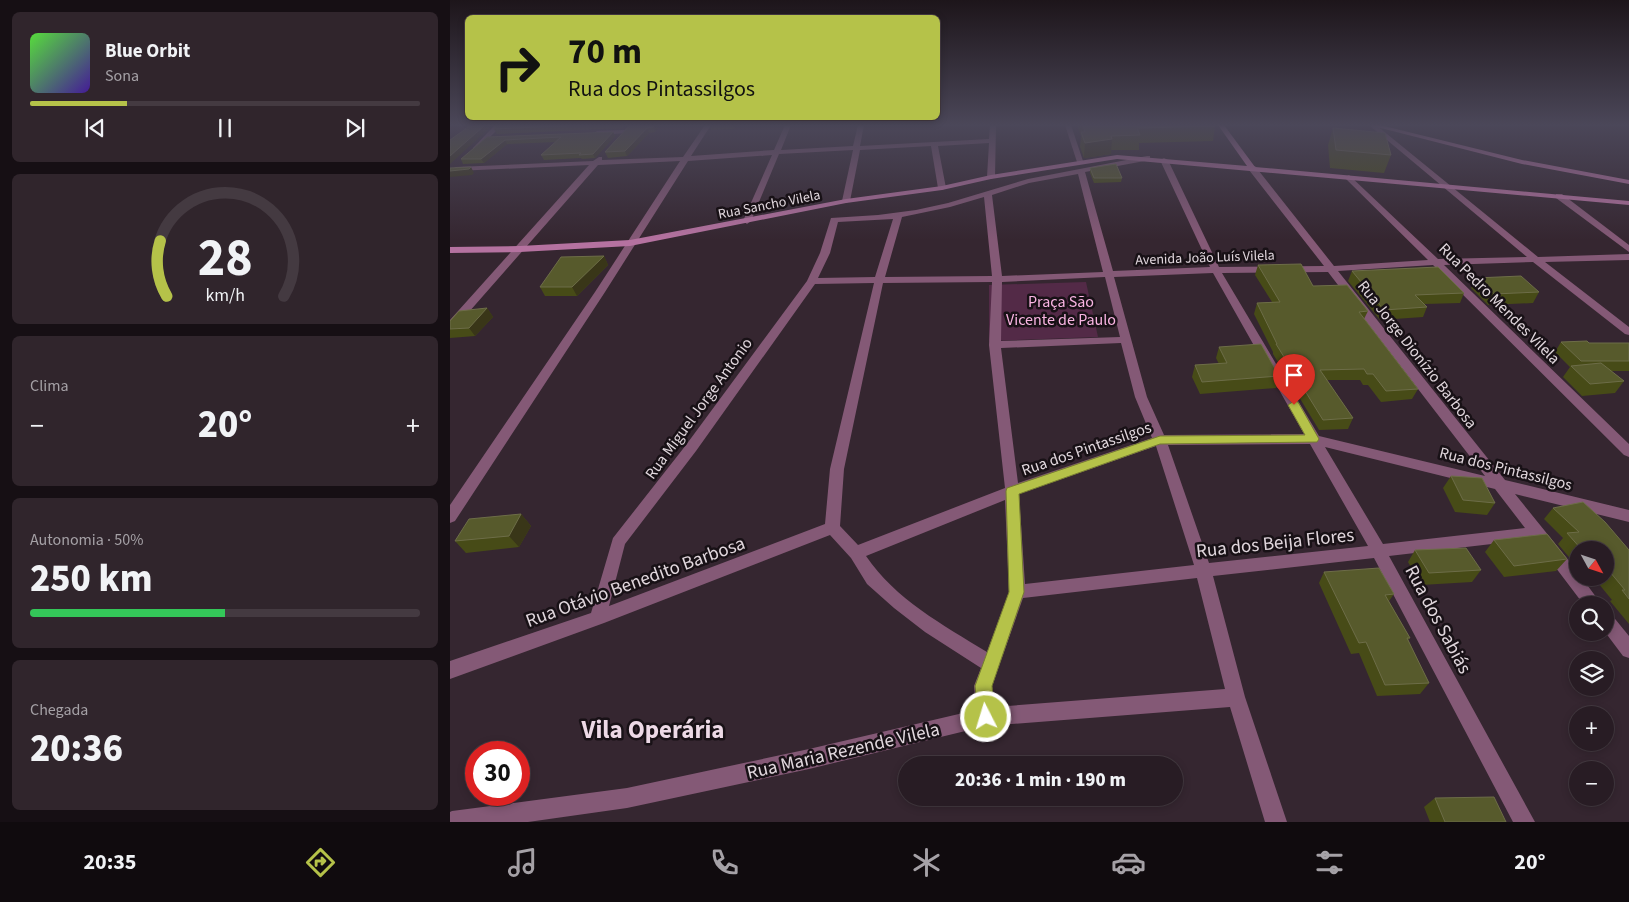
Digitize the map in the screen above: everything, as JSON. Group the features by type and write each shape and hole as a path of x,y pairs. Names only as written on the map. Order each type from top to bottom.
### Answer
{"main road":[{"name":"Rua Sancho Vilela","path":"450,250 520,249 630,243 846,201 942,188 991,177 1092,163"},
{"name":"Rua Sancho Vilela","path":"1201,163 1629,203"},
{"name":"Rua Jorge Dionízio Barbosa","path":"1249,163 1252,168"},
{"path":"1529,163 1629,182"}],"street":[{"path":"450,169 458,163"},
{"path":"450,169 568,163"},
{"path":"450,327 596,163"},
{"path":"450,517 600,292 682,163"},
{"path":"747,221 772,163"},
{"path":"846,201 853,163"},
{"path":"938,163 942,188"},
{"path":"991,163 991,177"},
{"name":"Rua dos Sabiás","path":"1166,163 1216,270 1379,552 1524,822"},
{"path":"1419,163 1535,260 1629,332"},
{"path":"991,664 931,627 900,604 873,579 856,553 832,528 837,469 854,386 879,281 898,216 950,205 1081,166 1141,398 1160,440 1203,569 1236,697 1276,822"},
{"name":"Rua Jorge Dionízio Barbosa","path":"1252,168 1587,596"},
{"name":"Rua Pedro Mendes Vilela","path":"1349,177 1629,452"},
{"path":"986,717 983,686 1017,592 1012,491 995,346 997,279 988,194"},
{"path":"1559,196 1629,249"},
{"name":"Rua Miguel Jorge Antonio","path":"598,618 618,542 691,448 812,281 825,253 834,220 898,216"},
{"name":"Avenida João Luís Vilela","path":"812,281 997,279 1216,270 1331,269 1435,262 1629,257"},
{"path":"995,346 1125,340"},
{"name":"Rua dos Pintassilgos","path":"856,553 1012,491 1160,440 1313,439 1629,516"},
{"name":"Rua Otávio Benedito Barbosa","path":"450,670 598,618 832,528"},
{"name":"Rua dos Beija Flores","path":"1017,592 1203,569 1379,552 1537,533"},
{"path":"1614,631 1629,650"},
{"name":"Rua Maria Rezende Vilela","path":"452,822 627,798 809,759 986,717 1236,697"}],"green space":[{"name":"Praça São Vicente de Paulo","path":"1086,282 1098,337 989,341 989,285"}],"building":[{"path":"1116,164 1122,178 1094,178 1090,168"},
{"path":"471,167 469,169 450,171 450,168"},
{"path":"604,256 572,287 540,287 561,257"},
{"path":"1301,264 1313,286 1347,285 1368,311 1359,312 1418,389 1386,391 1373,374 1367,374 1364,369 1320,370 1353,418 1323,420 1276,344 1257,303 1280,302 1258,265"},
{"path":"1438,267 1464,293 1415,295 1427,307 1384,310 1352,271"},
{"path":"1521,276 1539,292 1494,294 1476,278"},
{"path":"487,308 469,328 450,329 450,321 459,311"},
{"path":"1587,341 1589,343 1629,343 1629,361 1581,361 1561,342"},
{"path":"1261,344 1279,376 1202,382 1195,365 1227,363 1219,347"},
{"path":"1601,363 1624,381 1590,384 1571,366"},
{"path":"1451,476 1482,478 1495,503 1463,500"},
{"path":"1583,502 1605,522 1629,550 1629,599 1622,590 1625,590 1614,577 1614,541 1574,541 1567,533 1579,532 1553,508"},
{"path":"521,514 509,536 455,541 469,519"},
{"path":"1547,534 1567,559 1514,566 1494,540"},
{"path":"1466,548 1481,570 1429,573 1415,550"},
{"path":"1379,568 1394,594 1385,595 1410,638 1407,638 1429,683 1385,685 1366,642 1359,643 1324,572"},
{"path":"1494,797 1506,822 1445,822 1435,798"}],"district":[{"name":"Vila Operária","path":"653,729"}],"route":[{"path":"986,717 983,686 1017,592 1012,491 1160,440 1313,439 1294,405"}]}
